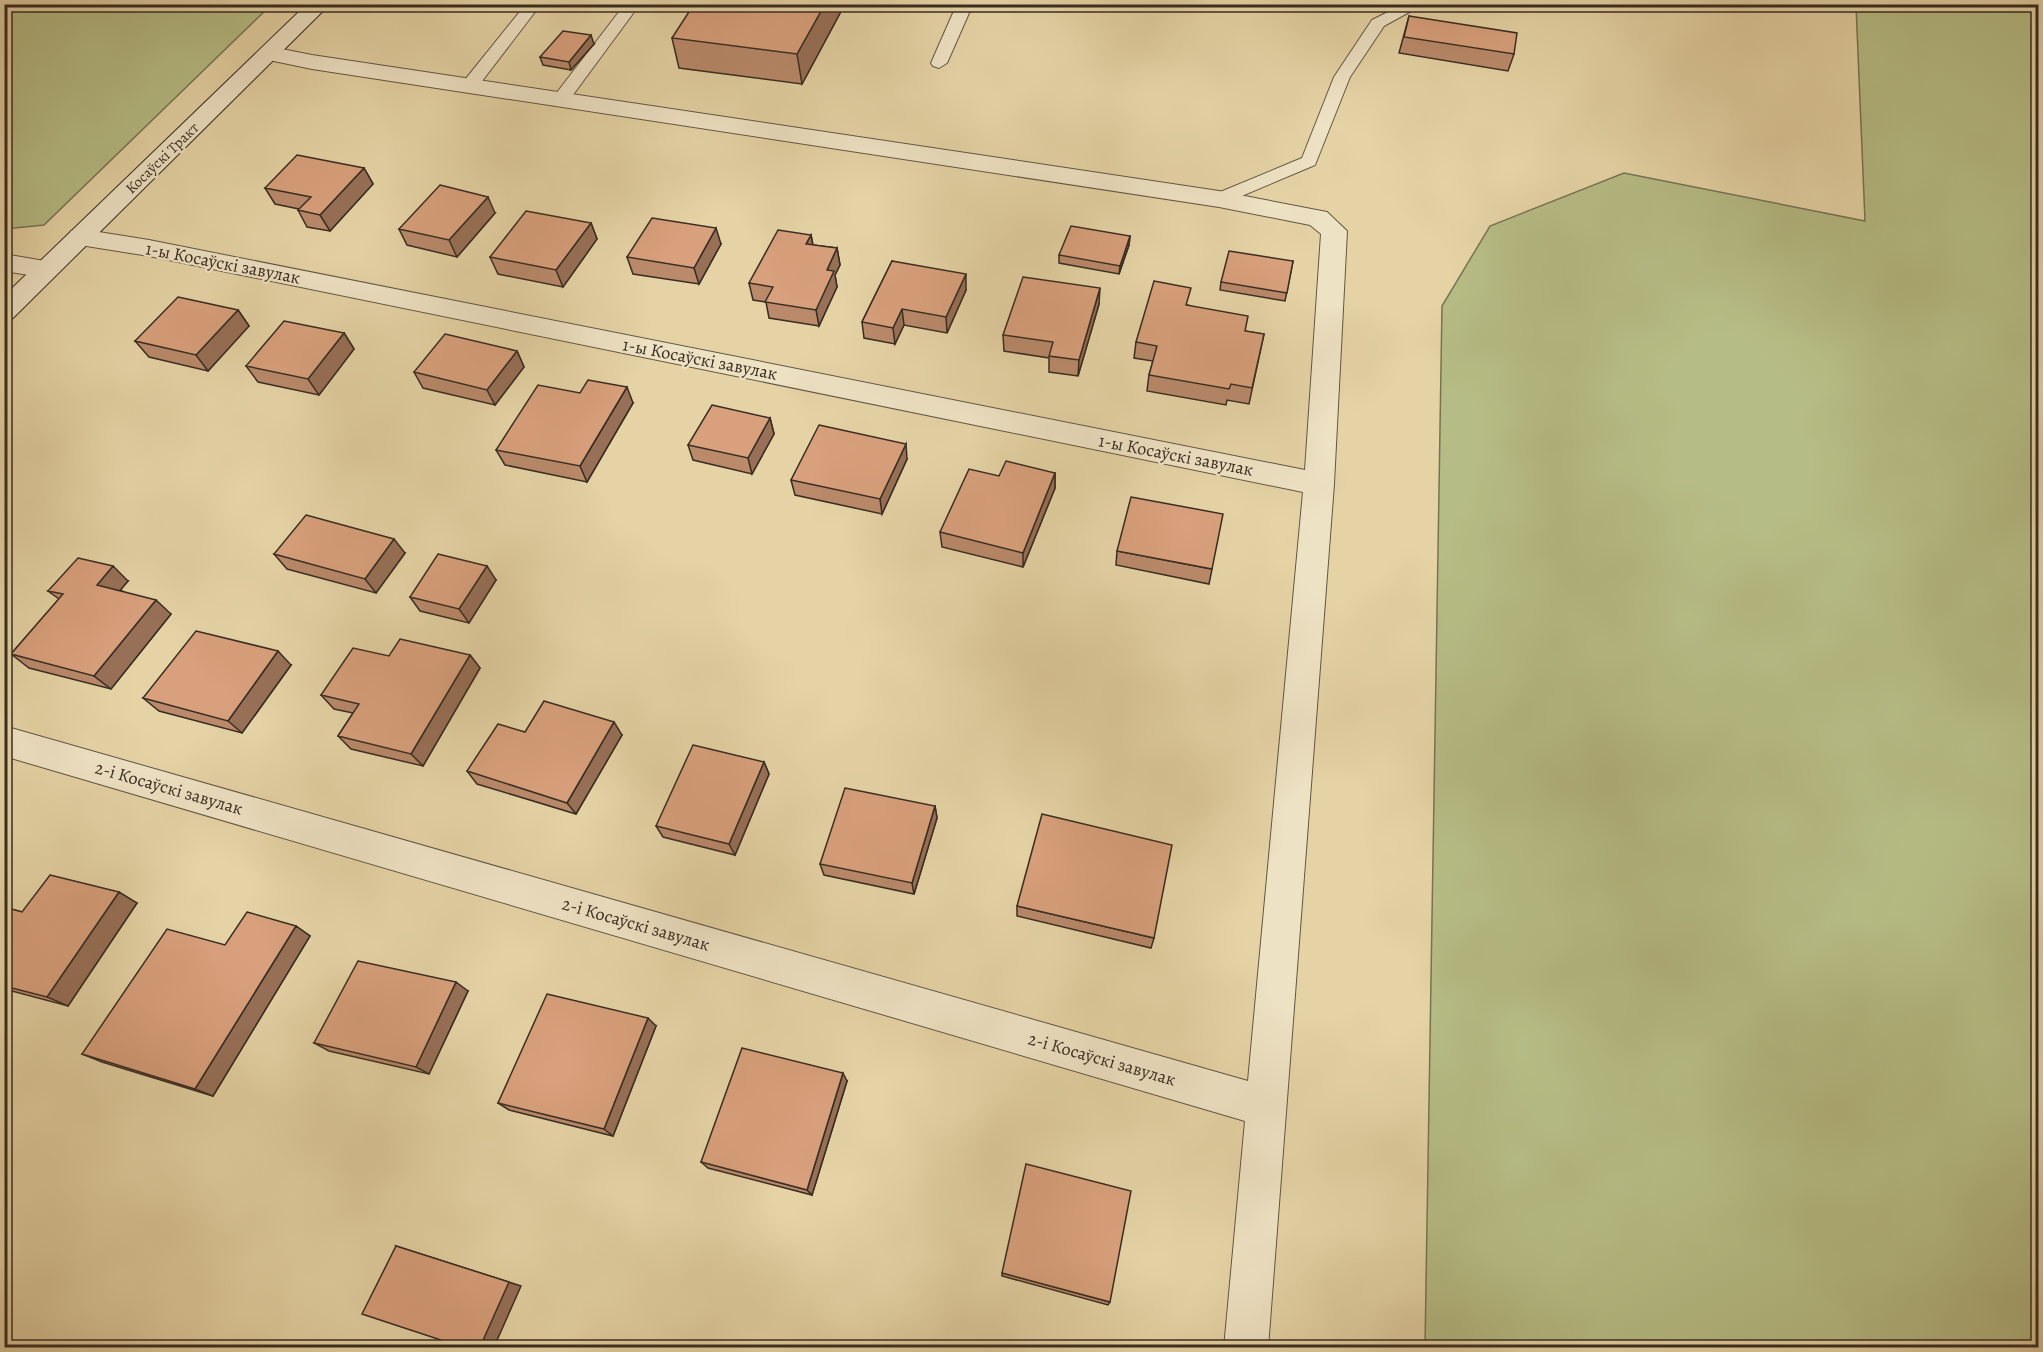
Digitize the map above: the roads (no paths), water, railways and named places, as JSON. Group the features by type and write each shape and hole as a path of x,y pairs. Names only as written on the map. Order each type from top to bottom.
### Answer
{"street":[{"name":"Косаўскі Тракт","path":"4,312 272,54 320,4"},
{"path":"272,54 312,62 1219,199 1318,218 1334,231 1320,484 1246,1347"},
{"name":"1-ы Косаўскі завулак","path":"80,237 140,246 1320,484"},
{"path":"4,262 47,269"},
{"name":"2-і Косаўскі завулак","path":"4,741 1267,1107"}],"lane":[{"path":"470,85 534,4"},
{"path":"561,99 633,4"},
{"path":"939,63 965,4"},
{"path":"1219,199 1309,162 1342,77 1378,23 1417,4"}]}
